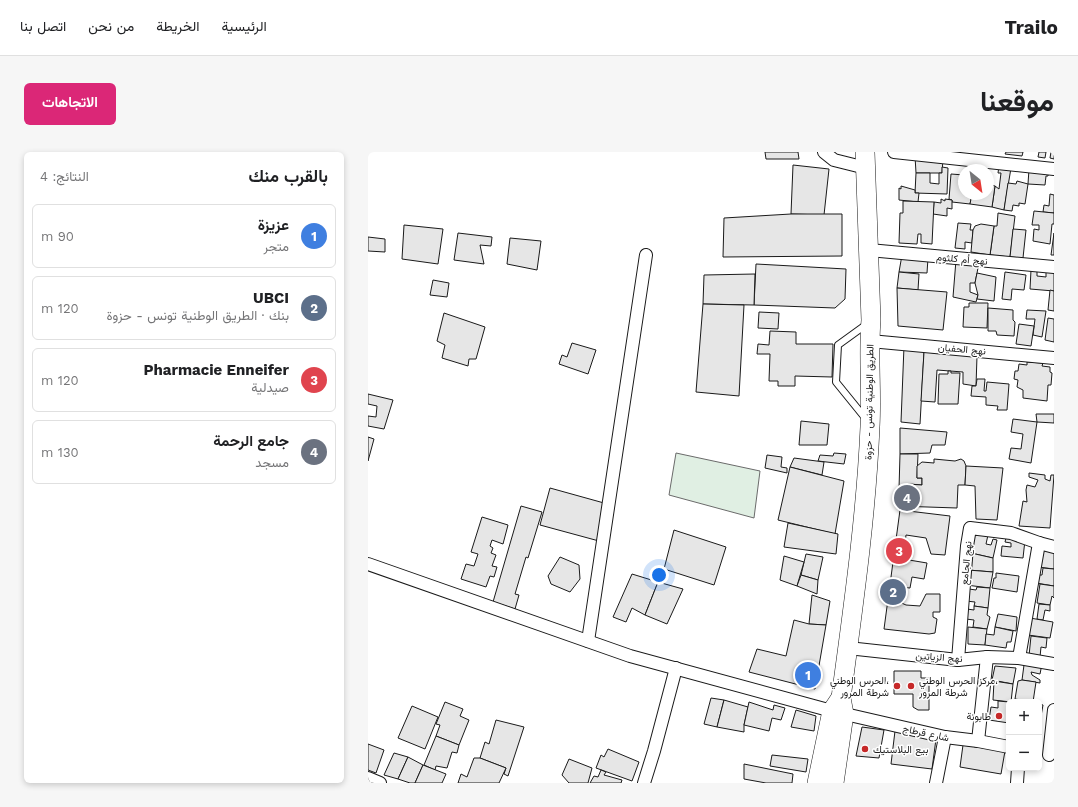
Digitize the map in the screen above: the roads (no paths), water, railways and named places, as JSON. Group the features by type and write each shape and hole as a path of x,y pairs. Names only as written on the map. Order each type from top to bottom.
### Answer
{"main road":[{"name":"الطريق الوطنية تونس - حزوة","path":"834,783 839,708 855,598 870,425 871,320 866,160"},
{"name":"الطريق الوطنية تونس - حزوة","path":"817,783 839,708"}],"street":[{"path":"824,152 834,160 866,160"},
{"path":"894,152 1054,170"},
{"name":"نهج أم كلثوم","path":"869,250 1054,267"},
{"path":"588,641 646,255"},
{"name":"نهج الحفيان","path":"870,341 1054,358"},
{"name":"نهج الجامع","path":"958,660 967,546 970,528 1011,532 1054,547"},
{"path":"1020,658 1039,543"},
{"name":"شارع قرطاج","path":"368,564 630,656 839,708 946,737 1006,746"},
{"name":"نهج الزياتين","path":"848,648 958,660 987,657 1020,658 1054,664"},
{"path":"978,741 987,657"},
{"path":"644,783 676,668"},
{"path":"1047,754 1054,710"},
{"path":"936,783 946,737"},
{"path":"1017,783 1018,771"},
{"path":"368,778 380,783"}],"lane":[{"path":"870,425 836,382 838,345 871,320"}],"place":[{"name":"جامع الرحمة","path":"907,498"},
{"name":"Pharmacie Enneifer","path":"899,551"},
{"name":"UBCI","path":"893,592"},
{"name":"عزيزة","path":"808,675"},
{"name":"الحرس الوطني، شرطة المرور","path":"897,686"},
{"name":"مركز الحرس الوطني، شرطة المرور","path":"911,686"},
{"name":"طابونة","path":"999,716"},
{"name":"بيع البلاستيك","path":"865,749"}]}
